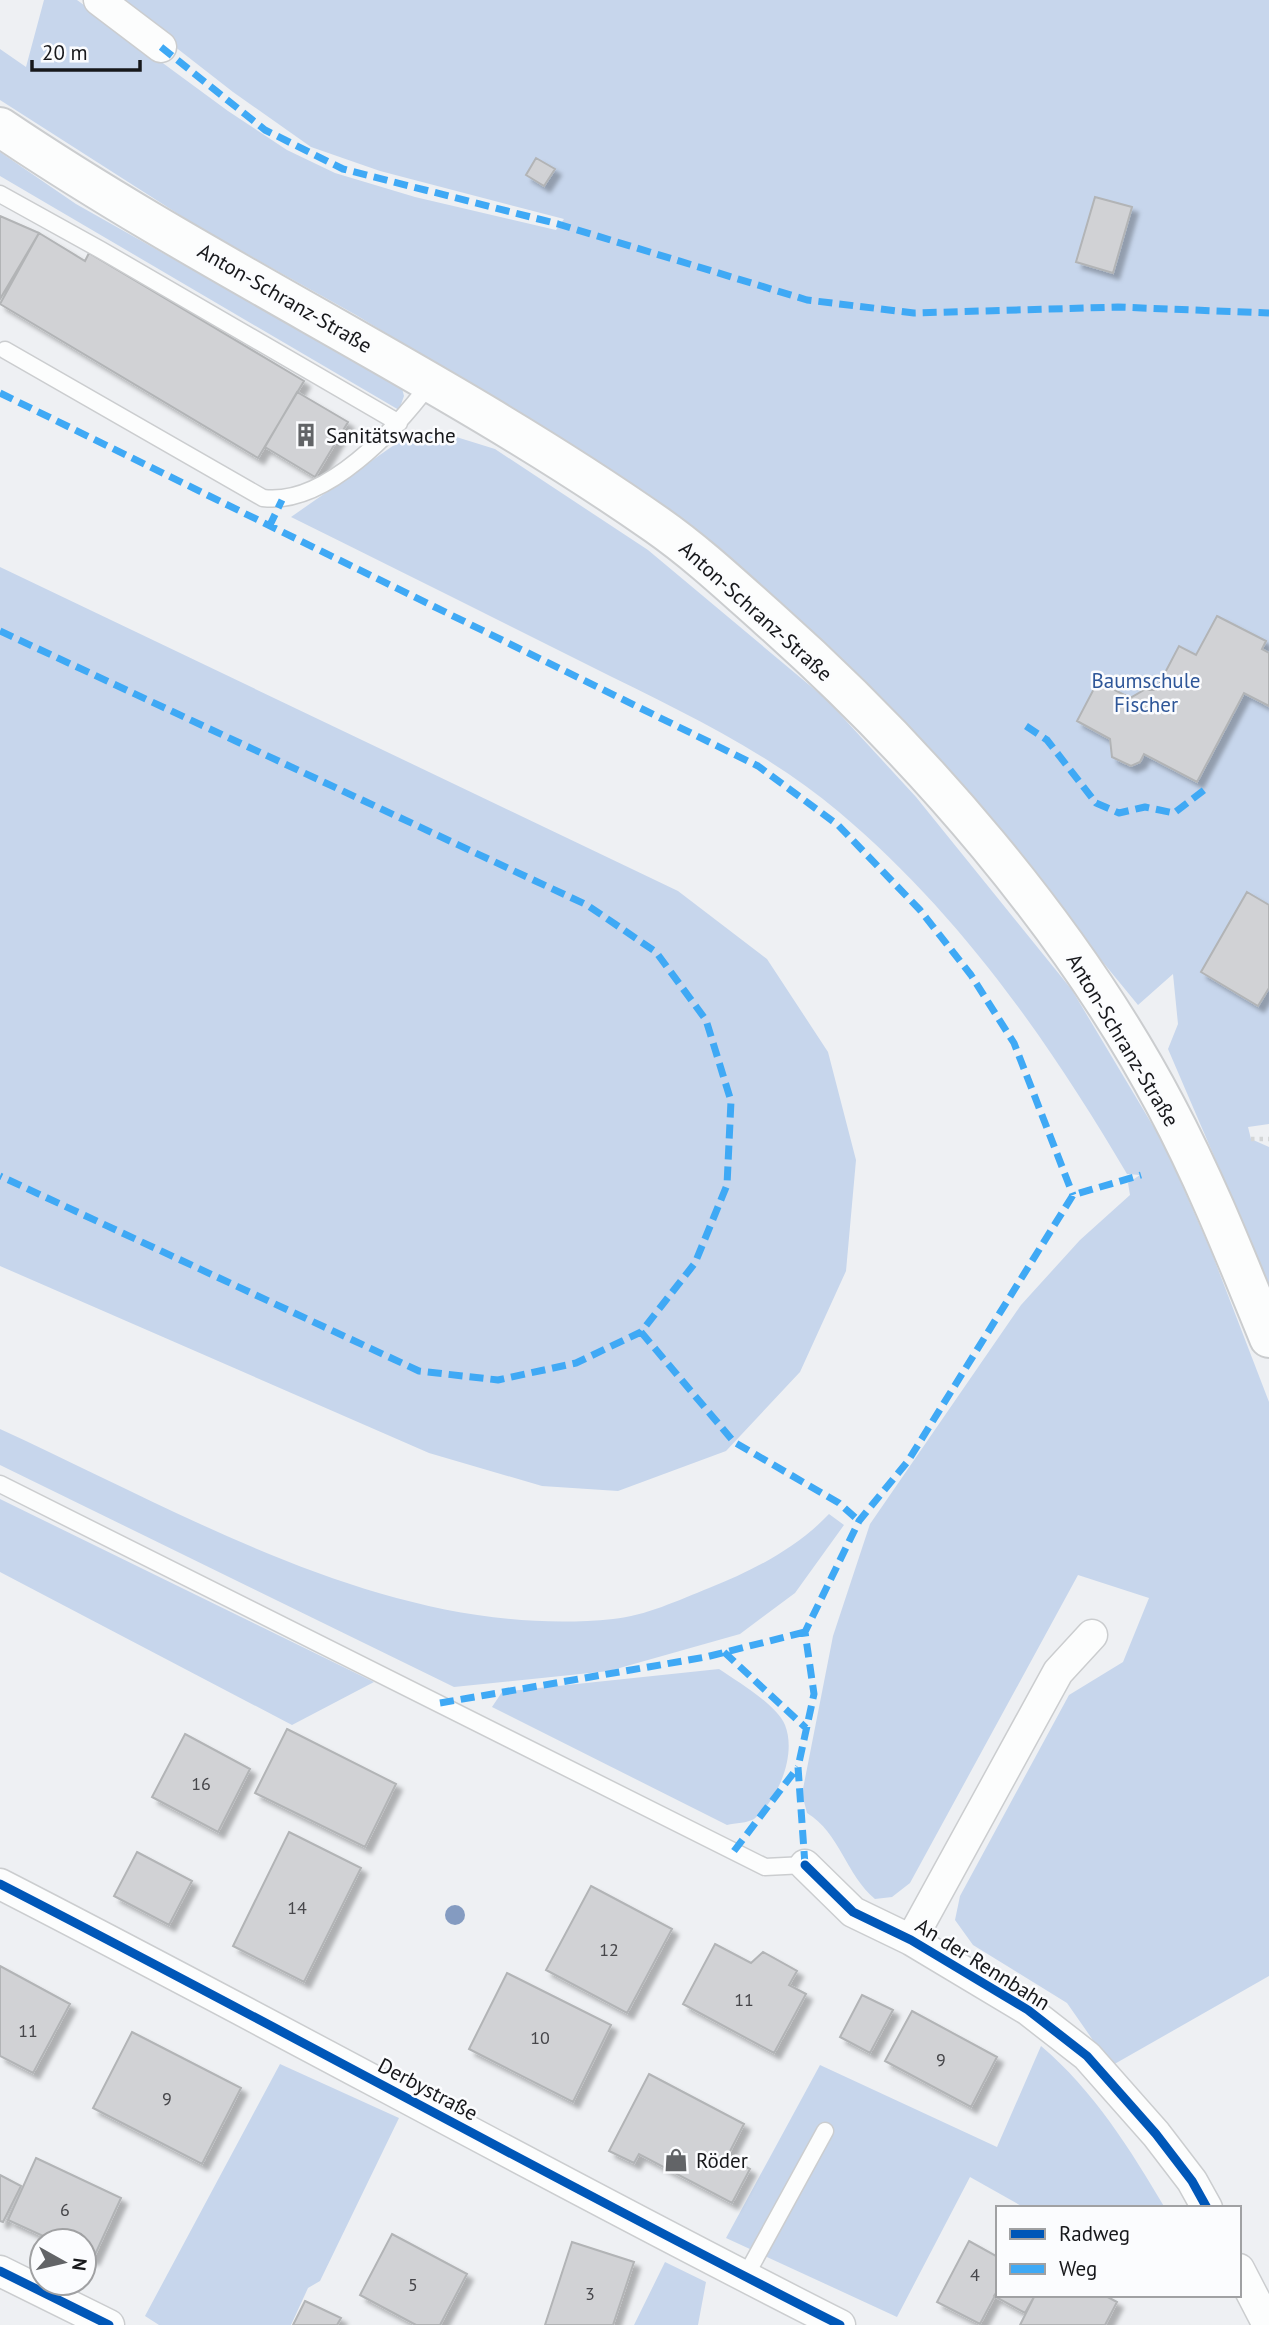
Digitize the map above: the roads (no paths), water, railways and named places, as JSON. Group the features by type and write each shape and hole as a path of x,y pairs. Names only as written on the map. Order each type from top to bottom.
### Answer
{"main road":[{"name":"Anton-Schranz-Straße","path":"0,127 164,229 431,382 662,528 812,657 901,746 1054,929 1128,1040 1186,1147 1269,1338"}],"street":[{"path":"99,0 161,47"},
{"name":"An der Rennbahn","path":"911,1940 1058,1672 1092,1635"},
{"name":"An der Rennbahn","path":"805,1865 853,1912 911,1940 1028,2010 1087,2056 1163,2144 1192,2181 1206,2206"},
{"name":"Derbystraße","path":"0,1884 213,1993 840,2325"},
{"path":"0,2271 109,2325"},
{"path":"1241,2273 1268,2325"}],"lane":[{"path":"0,194 102,250 399,423"},
{"path":"5,350 263,498 282,500 310,492 344,471 399,423 431,382"},
{"path":"0,1484 765,1867 805,1865"},
{"path":"745,2277 825,2131"}],"place":[{"name":"Sanitätswache","path":"306,435"},
{"name":"Röder","path":"676,2160"}],"park label":[{"name":"Baumschule Fischer","path":"1146,692"}]}
